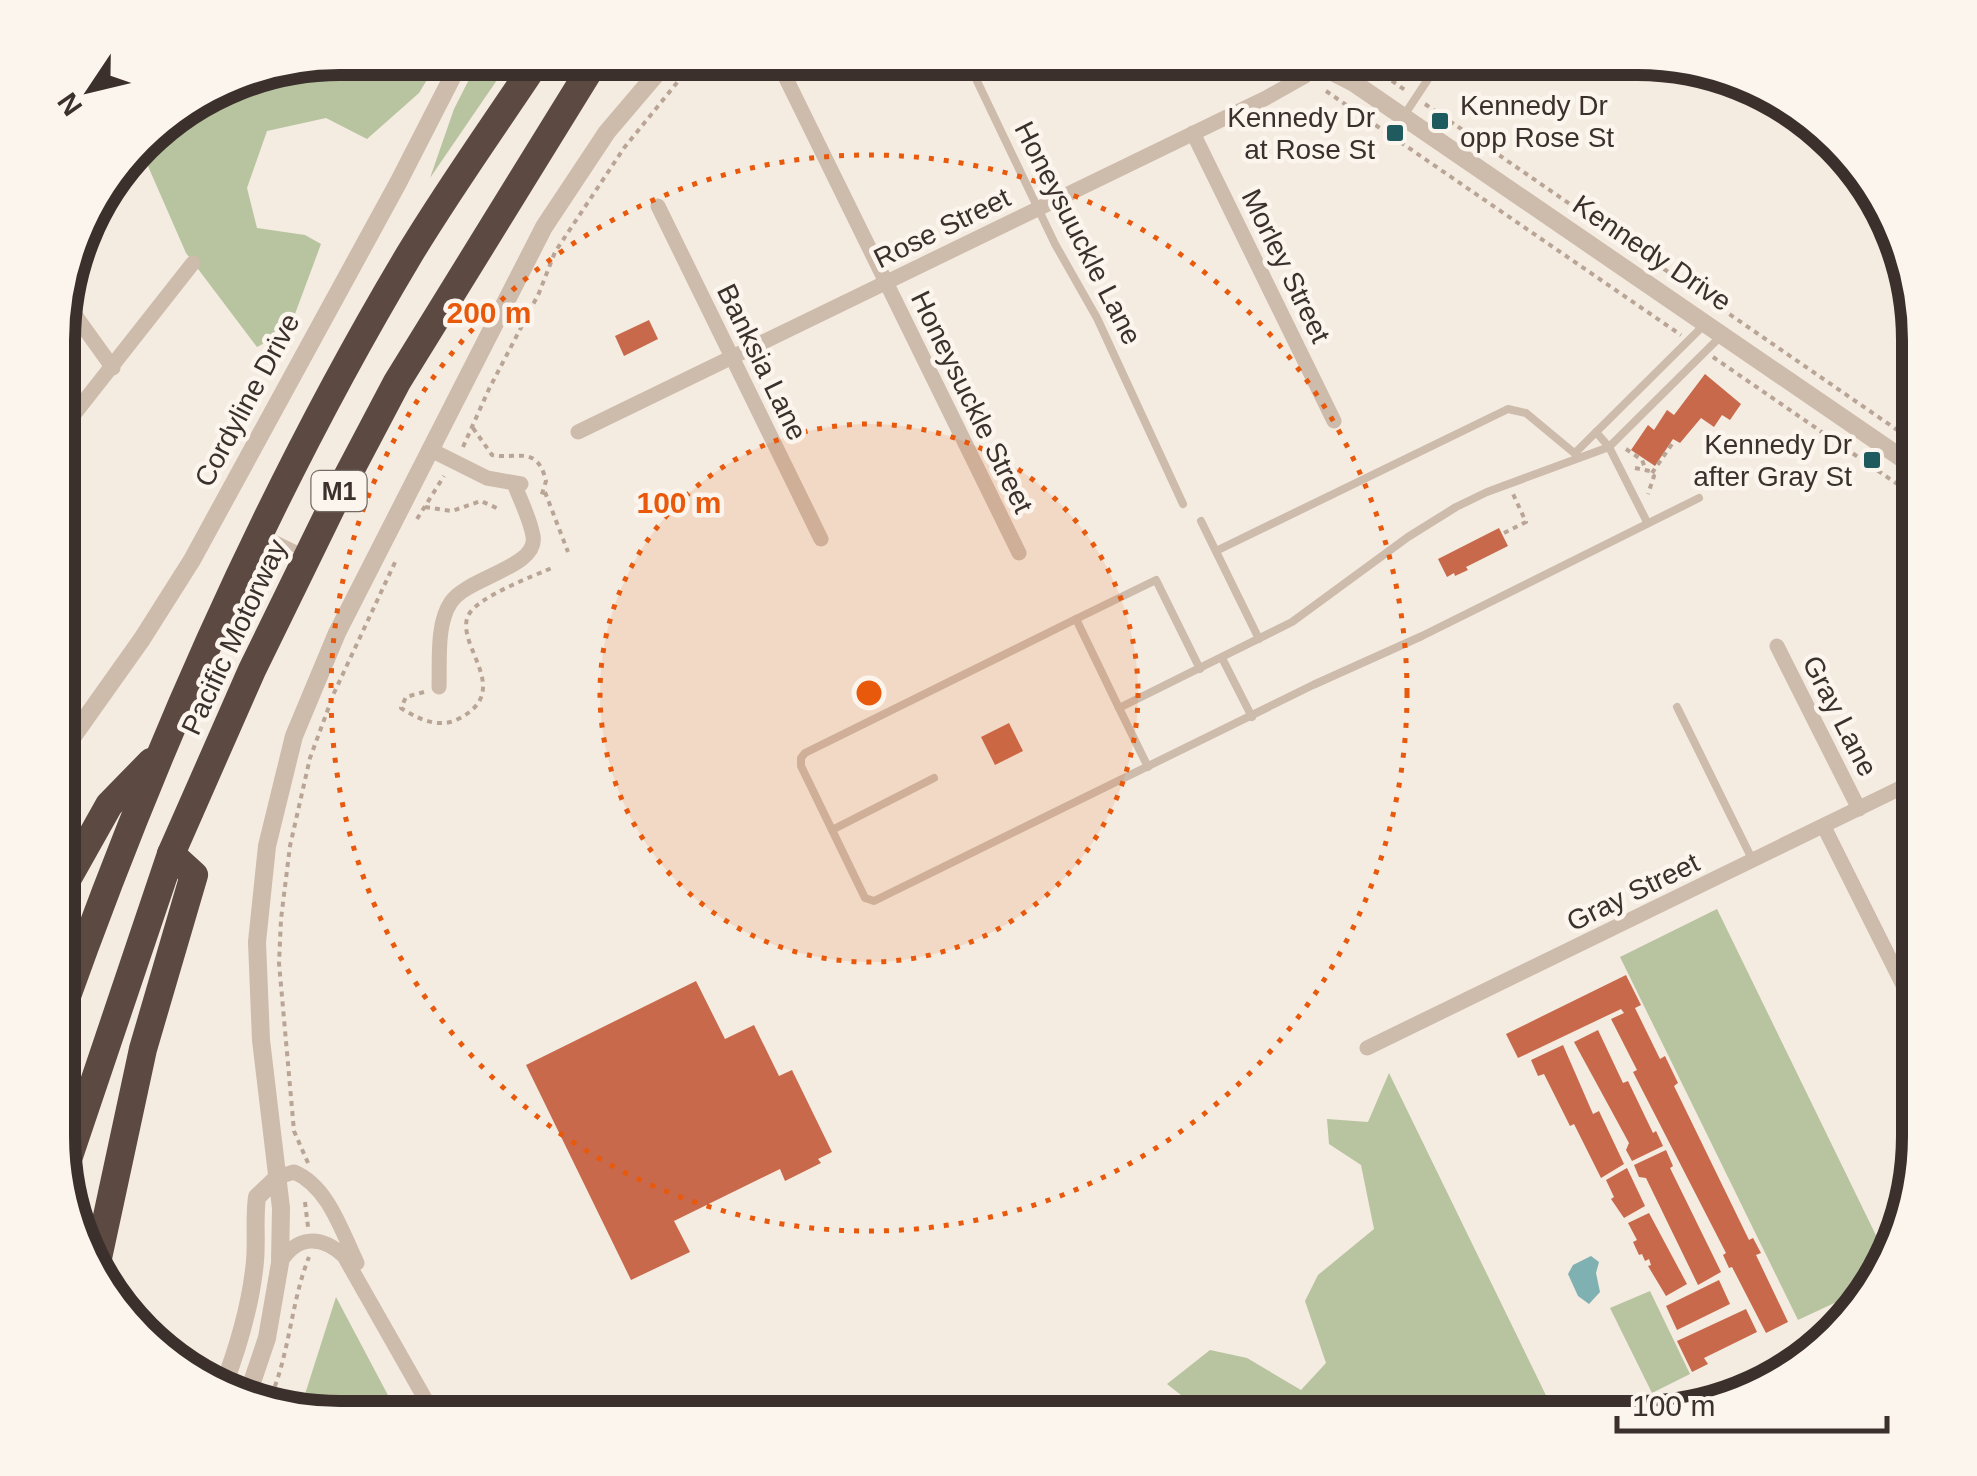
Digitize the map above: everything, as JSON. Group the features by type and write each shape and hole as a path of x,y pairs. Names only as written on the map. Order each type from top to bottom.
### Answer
{"highway":[{"name":"Pacific Motorway","path":"76,974 159,754 312,432 410,254 528,75"},
{"name":"Pacific Motorway","path":"76,1136 171,854 252,670 398,382 585,75"},
{"path":"76,864 109,805 159,754"},
{"path":"100,1248 143,1049 194,875 171,854"}],"street":[{"name":"Cordyline Drive","path":"75,733 192,560 453,75"},
{"path":"251,1385 270,1325 280,1263 278,1177 261,1040 257,942 267,846 294,736 337,633 544,226 607,132 655,75"},
{"name":"Honeysuckle Street","path":"784,75 1019,553"},
{"name":"Rose Street","path":"578,432 1193,133 1302,76"},
{"name":"Kennedy Drive","path":"1340,76 1901,457"},
{"name":"Morley Street","path":"1193,133 1334,421"},
{"name":"Banksia Lane","path":"658,206 820,539"},
{"path":"75,413 194,264"},
{"path":"76,317 112,368"},
{"path":"429,448 487,478 517,484 533,547 523,559 469,586 451,602 442,626 438,687"},
{"name":"Gray Lane","path":"1777,646 1859,809"},
{"name":"Gray Street","path":"1367,1048 1901,788"},
{"path":"1824,827 1901,981"},
{"path":"228,1375 248,1306 255,1258 257,1197 278,1177 291,1172 308,1180 332,1212 387,1327"},
{"path":"280,1263 293,1247 309,1240 328,1244 348,1260 427,1400"}],"lane":[{"name":"Honeysuuckle Lane","path":"975,75 1059,252 1097,318 1183,504"},
{"path":"1403,116 1430,76"},
{"path":"1577,455 1706,323"},
{"path":"1119,708 1259,639 1324,601 1431,521 1508,484 1611,444 1723,334"},
{"path":"1216,550 1508,409 1522,410 1577,455"},
{"path":"1596,432 1611,444 1648,522"},
{"path":"1200,669 1156,580 805,753 800,760 866,898 874,900 1699,498"},
{"path":"1201,520 1259,639"},
{"path":"262,533 308,554"},
{"path":"1076,619 1148,768"},
{"path":"1222,658 1252,717"},
{"path":"1677,707 1753,861"},
{"path":"832,830 934,778"},
{"path":"422,1400 423,1392"}],"path":[{"path":"470,437 555,252 624,148 683,75"},
{"path":"1384,76 1901,431"},
{"path":"1320,86 1688,340"},
{"path":"1706,352 1901,487"},
{"path":"473,428 492,454 520,453 538,464 545,475 544,495 568,552"},
{"path":"1611,444 1642,460 1649,471 1674,441"},
{"path":"1504,533 1526,522 1508,484"},
{"path":"410,531 439,485"},
{"path":"424,506 452,511 477,501 500,510"},
{"path":"271,1392 290,1336 302,1273 310,1257 304,1192 308,1158 294,1132 279,963 290,846 310,758 334,693 404,544"},
{"path":"438,687 406,697 400,708 439,724 450,723 470,712 482,692 483,680 466,633 468,615 481,602 554,566"}],"green space":[{"path":"340,75 430,75 419,93 367,139 326,118 267,131 247,188 257,228 305,235 321,244 289,330 257,347 186,253 146,160 179,130 239,95 272,84"},
{"path":"471,75 500,75 430,178 454,109"},
{"path":"1717,909 1879,1242 1847,1297 1798,1320 1620,957"},
{"path":"1389,1073 1549,1401 1188,1401 1167,1384 1210,1350 1247,1358 1301,1390 1326,1363 1305,1301 1318,1275 1374,1229 1361,1165 1329,1144 1327,1119 1368,1122"},
{"path":"1650,1291 1690,1374 1652,1393 1610,1308"},
{"path":"336,1297 391,1400 304,1398"}],"water":[{"path":"1591,1256 1599,1262 1596,1273 1600,1292 1589,1304 1578,1296 1568,1274 1573,1265"}],"building":[{"path":"649,320 658,339 624,356 615,336"},
{"path":"1705,374 1741,404 1730,420 1722,415 1714,427 1701,418 1680,443 1673,439 1655,466 1631,450 1648,425 1654,430 1667,410 1674,415"},
{"path":"1499,528 1508,546 1466,567 1468,570 1447,577 1438,559"},
{"path":"1009,723 1023,751 995,765 981,737"},
{"path":"1626,975 1641,1005 1635,1008 1660,1059 1665,1056 1678,1083 1674,1086 1749,1240 1753,1238 1761,1253 1756,1255 1788,1322 1766,1333 1732,1267 1729,1268 1723,1255 1726,1253 1633,1072 1637,1070 1611,1019 1624,1013 1621,1009 1518,1058 1506,1034"},
{"path":"696,981 725,1039 754,1025 779,1076 792,1070 832,1152 818,1159 821,1163 785,1181 780,1169 674,1221 690,1252 631,1280 526,1065"},
{"path":"1598,1030 1623,1083 1628,1081 1663,1146 1632,1161 1626,1150 1629,1143 1574,1042"},
{"path":"1563,1045 1593,1114 1599,1111 1624,1164 1601,1178 1574,1124 1570,1126 1544,1074 1538,1076 1531,1060"},
{"path":"1666,1150 1673,1166 1670,1168 1721,1272 1698,1285 1646,1178 1639,1177 1634,1165"},
{"path":"1627,1168 1645,1206 1624,1218 1611,1199 1614,1197 1606,1180"},
{"path":"1649,1213 1687,1284 1666,1296 1648,1266 1649,1259 1645,1261 1639,1255 1628,1223"},
{"path":"1719,1280 1730,1304 1677,1330 1666,1306"},
{"path":"1746,1309 1757,1332 1704,1358 1708,1364 1692,1372 1677,1341"}],"place":[{"name":"Kennedy Dr opp Rose St","path":"1440,121"},
{"name":"Kennedy Dr at Rose St","path":"1395,133"},
{"name":"Kennedy Dr after Gray St","path":"1872,460"}]}
